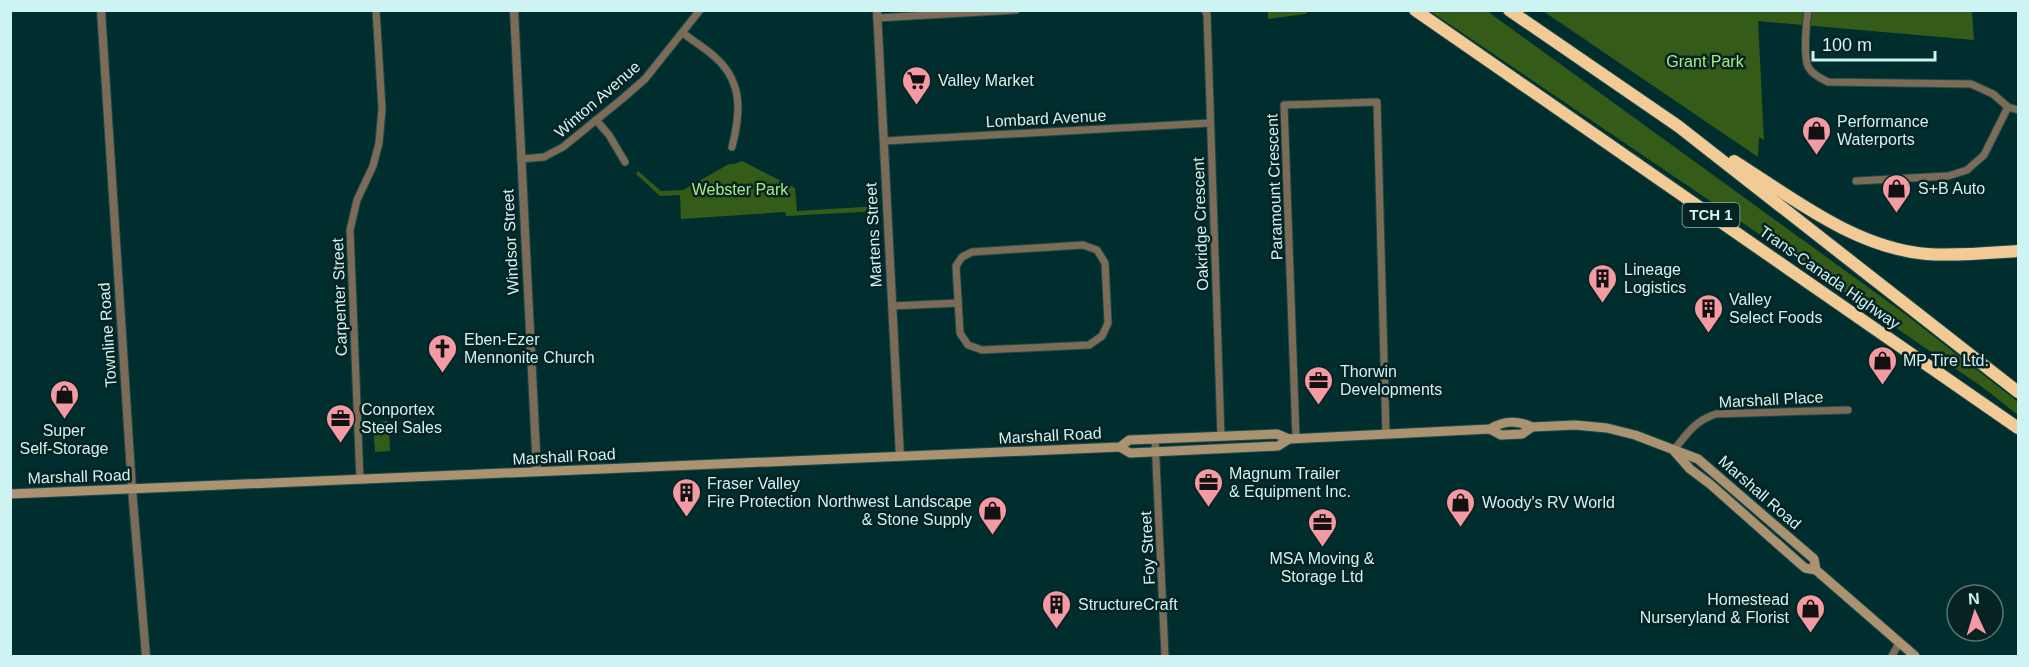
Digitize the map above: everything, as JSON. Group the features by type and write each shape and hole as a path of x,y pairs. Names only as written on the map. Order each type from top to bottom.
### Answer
{"highway":[{"name":"Trans-Canada Highway","path":"1416,10 2019,428"},
{"name":"Trans-Canada Highway","path":"1509,10 1678,126 2019,392"},
{"path":"1678,126 1831,222 1888,247 1925,254 1953,255 2019,251"}],"main road":[{"name":"Marshall Road","path":"10,494 1120,447 1130,440 1221,436 1277,434 1293,439 1490,429 1500,422 1521,422 1532,427 1575,425 1607,428 1635,435 1698,459 1814,559 1816,570"},
{"name":"Marshall Road","path":"1120,447 1130,453 1278,446 1293,439"},
{"name":"Marshall Road","path":"1673,451 1690,469 1805,568 1816,570 1915,657"},
{"path":"1710,484 1741,503 1762,522 1767,518"}],"street":[{"name":"Townline Road","path":"101,10 132,489 146,657"},
{"name":"Carpenter Street","path":"360,480 350,230 357,200 373,166 379,143 382,109 376,10"},
{"name":"Windsor Street","path":"514,10 537,472"},
{"name":"Winton Avenue","path":"521,159 544,157 564,147 645,79 700,10"},
{"path":"877,14 1016,10"},
{"name":"Oakridge Crescent","path":"1205,10 1207,15 1221,436"},
{"path":"1808,10 1807,65 1816,76 1828,82 1971,84 2019,110"},
{"name":"Martens Street","path":"877,14 900,457"},
{"path":"683,33 718,59 729,74 737,91 739,122 732,147"},
{"name":"Paramount Crescent","path":"1293,439 1284,105 1377,102 1386,434"},
{"path":"1856,181 1948,176 1967,170 1984,155 2008,106"},
{"path":"596,120 609,135 626,162"},
{"name":"Lombard Avenue","path":"884,141 1210,123"},
{"path":"1083,245 1097,250 1105,263 1108,322 1102,336 1089,345 982,350 968,345 960,333 958,303 956,266 962,257 972,252 1083,245"},
{"path":"892,306 958,303"},
{"name":"Marshall Place","path":"1673,451 1702,418 1716,414 1848,410"},
{"name":"Foy Street","path":"1155,439 1165,657"},
{"path":"1892,657 1899,643"}],"green space":[{"path":"1268,10 1309,11 1305,14 1268,19"},
{"path":"1430,11 1487,11 1905,314 2018,402 2018,415 1985,389"},
{"name":"Grant Park","path":"1543,11 1972,11 1974,40 1758,21 1764,140 1759,137 1758,157"},
{"name":"Webster Park","path":"742,161 795,188 797,211 880,206 880,211 786,216 785,212 681,219 680,195 660,196 636,174 638,171 661,191 683,190 729,164"},
{"path":"389,421 390,451 375,452 373,422"}],"place":[{"name":"Valley Market","path":"917,106"},
{"name":"Performance Waterports","path":"1816,156"},
{"name":"S+B Auto","path":"1897,214"},
{"name":"Lineage Logistics","path":"1603,304"},
{"name":"Valley Select Foods","path":"1708,334"},
{"name":"Eben-Ezer Mennonite Church","path":"443,374"},
{"name":"MP Tire Ltd.","path":"1882,386"},
{"name":"Thorwin Developments","path":"1319,406"},
{"name":"Super Self-Storage","path":"64,420"},
{"name":"Conportex Steel Sales","path":"340,444"},
{"name":"Magnum Trailer & Equipment Inc.","path":"1208,508"},
{"name":"Fraser Valley Fire Protection","path":"686,518"},
{"name":"Woody's RV World","path":"1461,528"},
{"name":"Northwest Landscape & Stone Supply","path":"993,536"},
{"name":"MSA Moving & Storage Ltd","path":"1322,548"},
{"name":"StructureCraft","path":"1057,630"},
{"name":"Homestead Nurseryland & Florist","path":"1810,634"}]}
